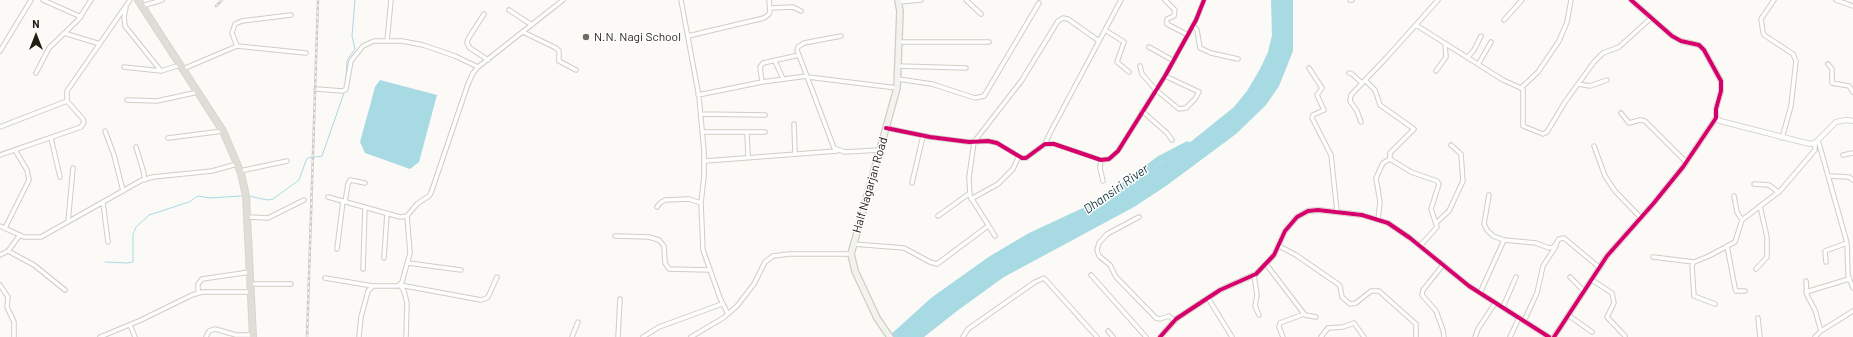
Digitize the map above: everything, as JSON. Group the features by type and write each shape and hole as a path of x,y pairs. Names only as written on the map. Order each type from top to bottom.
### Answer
{"highway":[{"path":"140,3 223,131 240,171 246,196 253,336"}],"main road":[{"name":"Half Nagarjan Road","path":"890,337 877,318 855,271 851,254 897,88 899,42 898,1"}],"street":[{"path":"0,51 31,0"},
{"path":"43,0 81,17"},
{"path":"36,73 49,48 81,17 91,0"},
{"path":"0,155 52,138 83,125 83,119 67,101 67,91 130,0"},
{"path":"140,3 162,0"},
{"path":"387,40 391,0"},
{"path":"400,285 408,263 410,238 407,216 417,204 431,193 468,84 478,67 563,0"},
{"path":"681,0 701,114 705,161 701,203 703,250 722,304 728,314"},
{"path":"688,36 764,18 769,14 769,0"},
{"path":"898,1 921,0"},
{"path":"966,0 981,14"},
{"path":"886,128 923,136 974,142 988,141 997,143 1019,156 1026,158 1045,144 1121,0"},
{"path":"1165,0 1175,10 1174,16 1167,19 1167,24 1188,35"},
{"path":"1045,144 1054,144 1101,160 1109,159 1115,154 1174,61 1204,0"},
{"path":"1361,122 1349,97 1438,0"},
{"path":"1504,20 1522,0"},
{"path":"1521,88 1538,72 1559,40 1567,22 1571,0"},
{"path":"1554,337 1607,256 1641,218 1686,162 1716,118 1716,109 1721,92 1721,81 1704,50 1699,45 1681,41 1672,36 1632,0"},
{"path":"1774,0 1761,19 1764,35 1793,54 1796,61 1791,106 1782,138"},
{"path":"1836,0 1853,6"},
{"path":"898,79 932,84 975,98 984,96 1039,3"},
{"path":"127,5 124,17 125,26 161,71"},
{"path":"770,8 793,7 801,11"},
{"path":"510,10 532,25"},
{"path":"484,14 467,43 470,48 488,60"},
{"path":"237,46 232,33 234,24 242,21 291,15"},
{"path":"995,236 971,199 969,177 974,142 1022,80 1058,21 1063,18 1068,19 1099,41"},
{"path":"1416,25 1479,63 1503,80 1521,88 1524,92 1523,126 1543,134 1547,132 1594,62 1603,53 1619,47 1651,18"},
{"path":"1193,25 1197,30 1200,48 1211,53 1238,59"},
{"path":"1105,30 1124,42 1117,62 1129,72"},
{"path":"523,32 556,48 559,52 559,61 576,70"},
{"path":"64,33 100,44"},
{"path":"838,151 834,148 799,55 798,47 804,43 841,36"},
{"path":"1468,57 1474,50 1481,36"},
{"path":"316,89 343,91 348,84 350,64 359,50 369,43 387,40 412,43 440,50 478,67"},
{"path":"899,42 989,42"},
{"path":"1479,63 1491,42"},
{"path":"1436,71 1446,56 1445,43"},
{"path":"124,67 161,71 182,67 237,46 306,53"},
{"path":"1149,47 1174,61"},
{"path":"762,82 760,70 761,65 799,55"},
{"path":"776,61 783,79"},
{"path":"1828,64 1832,69 1832,83 1849,86 1853,92"},
{"path":"898,66 966,68"},
{"path":"1140,66 1142,74 1156,90 1181,110 1186,108 1199,94 1198,91 1165,76"},
{"path":"1309,68 1322,88 1317,95 1324,110 1313,115 1312,120 1331,155 1337,211"},
{"path":"1349,73 1375,90 1380,105 1414,129 1390,153 1390,159"},
{"path":"698,95 762,82 808,76 897,88"},
{"path":"1578,84 1590,86 1607,80"},
{"path":"127,100 157,101 198,92"},
{"path":"0,127 67,101"},
{"path":"1142,111 1166,132 1172,140"},
{"path":"1621,113 1629,123 1640,120 1645,121 1686,162"},
{"path":"701,114 765,114"},
{"path":"1716,118 1720,121 1803,144 1817,141"},
{"path":"1653,257 1694,262 1735,242 1742,220 1778,192 1815,150 1817,141 1836,122 1846,120 1853,121"},
{"path":"794,124 795,154"},
{"path":"105,131 114,155 123,191"},
{"path":"168,138 223,131"},
{"path":"702,132 765,132"},
{"path":"747,132 748,157"},
{"path":"912,183 923,136"},
{"path":"52,138 60,177"},
{"path":"1817,141 1847,243 1849,279 1853,288"},
{"path":"1437,222 1449,211 1463,181 1461,154 1451,145"},
{"path":"1594,146 1605,176 1615,191 1641,218"},
{"path":"136,147 144,170 144,180"},
{"path":"5,228 29,180 27,170 15,150"},
{"path":"705,161 838,151 879,150"},
{"path":"1843,155 1853,153"},
{"path":"971,199 998,184 1013,169 1019,156"},
{"path":"1378,220 1380,202 1376,178 1383,163 1390,159"},
{"path":"1390,159 1411,172 1438,182 1439,186 1431,209 1437,222 1436,229 1420,246"},
{"path":"1101,160 1100,168 1103,181"},
{"path":"240,171 287,161"},
{"path":"0,226 20,236 32,238 41,237 144,180 212,171 237,164"},
{"path":"68,222 73,168"},
{"path":"1828,176 1849,177 1853,180"},
{"path":"337,249 348,184 350,180 365,183"},
{"path":"1754,184 1769,185 1778,192"},
{"path":"938,216 970,193"},
{"path":"1489,195 1484,217 1484,227 1493,236 1504,240 1536,243 1549,248 1554,247 1561,238 1567,239 1600,268"},
{"path":"1734,196 1737,212 1742,220"},
{"path":"328,197 387,213 407,216"},
{"path":"247,217 268,218 304,200"},
{"path":"657,207 665,200 689,200 701,203"},
{"path":"103,203 108,242"},
{"path":"1756,269 1766,257 1766,237 1760,206"},
{"path":"363,269 365,207"},
{"path":"1160,337 1175,321 1220,290 1254,275 1266,264 1279,246 1285,231 1302,214 1308,211 1337,211 1362,215 1388,224 1420,246 1480,293 1545,336"},
{"path":"384,258 387,213"},
{"path":"1138,217 1107,234 1099,243 1097,250 1100,258 1111,266 1116,277 1156,318 1160,320 1169,316 1175,321"},
{"path":"853,244 904,248 930,262 937,264 988,226"},
{"path":"0,255 8,251 20,236"},
{"path":"615,236 649,237 659,240 664,246 665,263 669,269 710,270"},
{"path":"1480,293 1504,240"},
{"path":"1826,262 1825,251 1847,243"},
{"path":"1510,337 1537,294 1543,266 1556,249 1556,244"},
{"path":"1279,246 1296,255 1338,284 1340,286 1342,297 1350,304 1356,303 1371,291 1379,291 1416,324 1416,337"},
{"path":"1727,246 1734,288 1736,291 1745,291"},
{"path":"8,251 34,265 65,290"},
{"path":"691,337 728,314 748,293 765,262 773,256 789,254 851,254"},
{"path":"1694,262 1692,266 1694,296 1715,304"},
{"path":"408,263 461,270"},
{"path":"1266,264 1304,314 1307,316 1316,317"},
{"path":"1443,265 1423,290 1422,295 1436,311 1444,337"},
{"path":"198,293 198,284 202,279 250,272"},
{"path":"1091,275 1146,337"},
{"path":"1254,275 1257,295 1255,306 1259,315"},
{"path":"325,278 374,286 400,285 481,300 487,298 497,277"},
{"path":"1503,308 1516,277"},
{"path":"1570,277 1584,291"},
{"path":"963,337 968,329 1044,278 1097,337"},
{"path":"1806,292 1849,279"},
{"path":"1592,280 1612,293 1614,303 1607,317 1626,336"},
{"path":"1806,281 1806,292 1815,310 1821,331"},
{"path":"251,284 291,284"},
{"path":"0,285 8,297 7,307 14,322 14,337"},
{"path":"400,285 404,291 407,303 406,337"},
{"path":"358,337 365,300 368,291 374,286"},
{"path":"100,337 130,325 198,293 251,292"},
{"path":"1208,298 1232,337"},
{"path":"618,337 620,299"},
{"path":"1475,337 1478,329 1495,303"},
{"path":"644,337 659,327 722,304"},
{"path":"1815,337 1821,331 1853,311"},
{"path":"1283,337 1280,323 1304,314"},
{"path":"1568,315 1592,332"},
{"path":"1758,318 1760,337"},
{"path":"572,337 578,322"},
{"path":"1321,337 1328,328 1344,327 1354,323 1364,337"},
{"path":"130,325 135,337"},
{"path":"206,337 209,331 215,329 236,335 253,336"},
{"path":"1108,331 1113,337"}],"water":[{"name":"Dhansiri River","path":"1271,0 1293,0 1293,51 1279,86 1266,105 1236,134 1166,186 1134,207 1004,277 924,337 888,337 931,298 990,256 1029,233 1085,207 1142,176 1193,140 1234,107 1247,91 1268,52 1272,35"},
{"path":"380,80 437,95 419,162 410,169 365,153 360,142 375,87"}],"waterway":[{"path":"346,80 347,60 355,49 352,36 355,0"},
{"path":"249,196 267,200 273,199 299,180 307,158 322,156 344,93"},
{"name":"Dhansiri River","path":"1114,193 1160,159 1187,145"},
{"path":"105,262 133,262 133,234 136,227 149,215 189,202 198,196 209,198 241,196"}],"railway":[{"path":"216,6 222,0"},
{"path":"307,337 318,0"}],"cycle path":[{"path":"886,128 930,137 969,142 988,141 997,143 1022,158 1026,158 1045,144 1054,144 1101,160 1109,159 1118,151 1165,76 1196,20 1204,0"},
{"path":"1554,337 1607,256 1653,204 1683,167 1716,118 1716,109 1721,91 1721,81 1704,50 1699,45 1681,41 1672,36 1631,0"},
{"path":"1160,337 1176,319 1188,311 1220,290 1256,274 1274,255 1285,231 1297,217 1308,211 1318,210 1362,215 1388,223 1410,238 1469,286 1549,337"}],"place":[{"name":"N.N. Nagi School","path":"586,37"}]}
